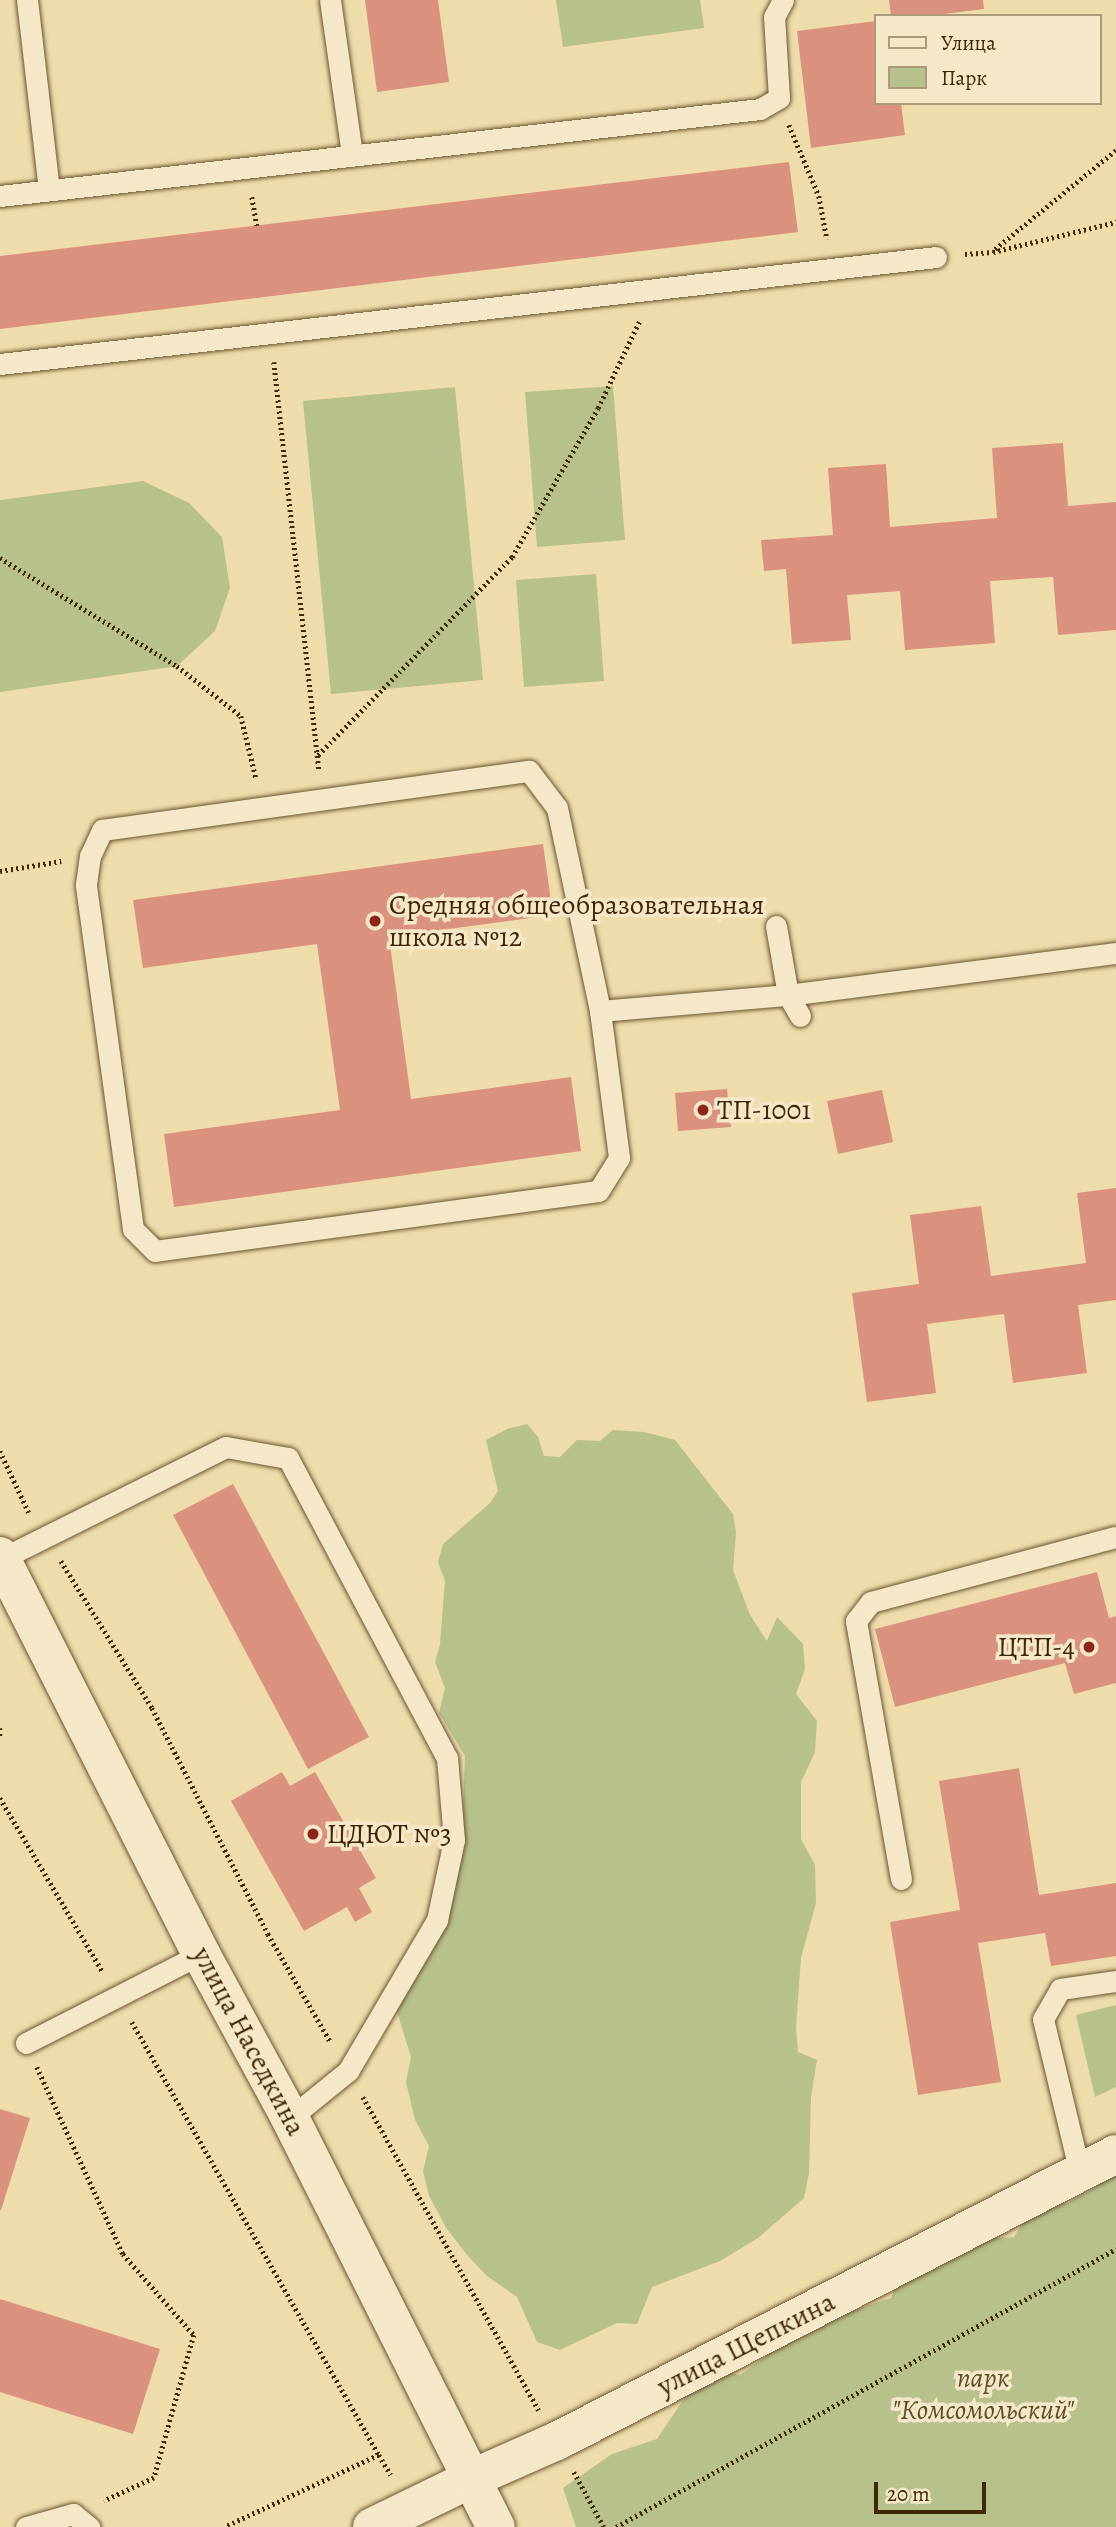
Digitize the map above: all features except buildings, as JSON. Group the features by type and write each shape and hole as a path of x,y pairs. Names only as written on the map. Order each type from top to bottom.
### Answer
{"main road":[{"name":"улица Наседкина","path":"1,1558 201,1954 290,2118 496,2527"},
{"name":"улица Щепкина","path":"372,2527 557,2441 1116,2154"}],"lane":[{"path":"27,0 49,189"},
{"path":"330,0 352,155"},
{"path":"0,196 760,109 779,98 774,17 783,0"},
{"path":"0,364 936,257"},
{"path":"529,771 557,808 600,1011 618,1158 598,1191 155,1251 132,1229 86,884 90,856 103,830 264,808 529,771"},
{"path":"776,926 789,995 800,1016"},
{"path":"600,1011 789,995 1116,953"},
{"path":"1,1558 47,1538 226,1447 288,1458 446,1758 454,1840 437,1920 348,2071 290,2118"},
{"path":"901,1879 856,1621 871,1602 1116,1537"},
{"path":"26,2043 116,1994 201,1954"},
{"path":"1080,2173 1043,2019 1060,1989 1116,1981"},
{"path":"26,2527 81,2521"}],"path":[{"path":"779,98 820,196 831,267"},
{"path":"993,252 1116,150"},
{"path":"936,257 993,252 1116,222"},
{"path":"317,754 512,558 598,408 655,288"},
{"path":"271,332 322,800"},
{"path":"0,558 177,666 241,716 264,808"},
{"path":"0,871 90,856"},
{"path":"0,1451 27,1509 152,1708 268,1934 604,2527"},
{"path":"0,1728 0,1738"},
{"path":"0,1798 116,1994 379,2455 225,2527"},
{"path":"26,2043 123,2254 194,2335 154,2478 81,2521"},
{"path":"615,2527 1116,2249"}],"green space":[{"path":"556,0 700,0 704,28 563,47"},
{"path":"613,386 625,540 537,547 525,392"},
{"path":"455,387 483,680 331,694 303,401"},
{"path":"143,481 189,503 222,537 230,588 215,631 177,666 0,692 0,500"},
{"path":"596,574 604,681 524,687 516,580"},
{"path":"527,1424 538,1437 544,1456 560,1457 577,1440 600,1441 613,1430 644,1432 675,1440 733,1514 736,1533 733,1570 750,1615 767,1641 777,1617 803,1644 805,1669 796,1694 817,1721 815,1752 801,1782 801,1839 815,1865 816,1903 801,1958 796,2027 798,2052 817,2060 811,2097 809,2173 804,2198 758,2238 720,2261 652,2287 637,2324 617,2323 560,2350 537,2342 517,2297 487,2276 468,2256 447,2229 429,2196 423,2171 429,2146 415,2120 406,2082 411,2057 395,2005 462,1841 465,1756 439,1713 445,1688 435,1662 440,1644 445,1581 438,1562 443,1544 490,1503 498,1491 486,1440 507,1429"},
{"path":"1116,2005 1116,2087 1095,2097 1076,2015"},
{"name":"парк \"Комсомольский\"","path":"1116,2165 1116,2527 576,2527 563,2488 612,2454 657,2439 705,2367 740,2375 811,2324 891,2298 901,2273 959,2240 1014,2237 1036,2201 1068,2203 1096,2187"}],"place":[{"name":"Средняя общеобразовательная школа №12","path":"375,921"},
{"name":"ТП-1001","path":"703,1110"},
{"name":"ЦТП-4","path":"1089,1647"},
{"name":"ЦДЮТ №3","path":"313,1834"}]}
